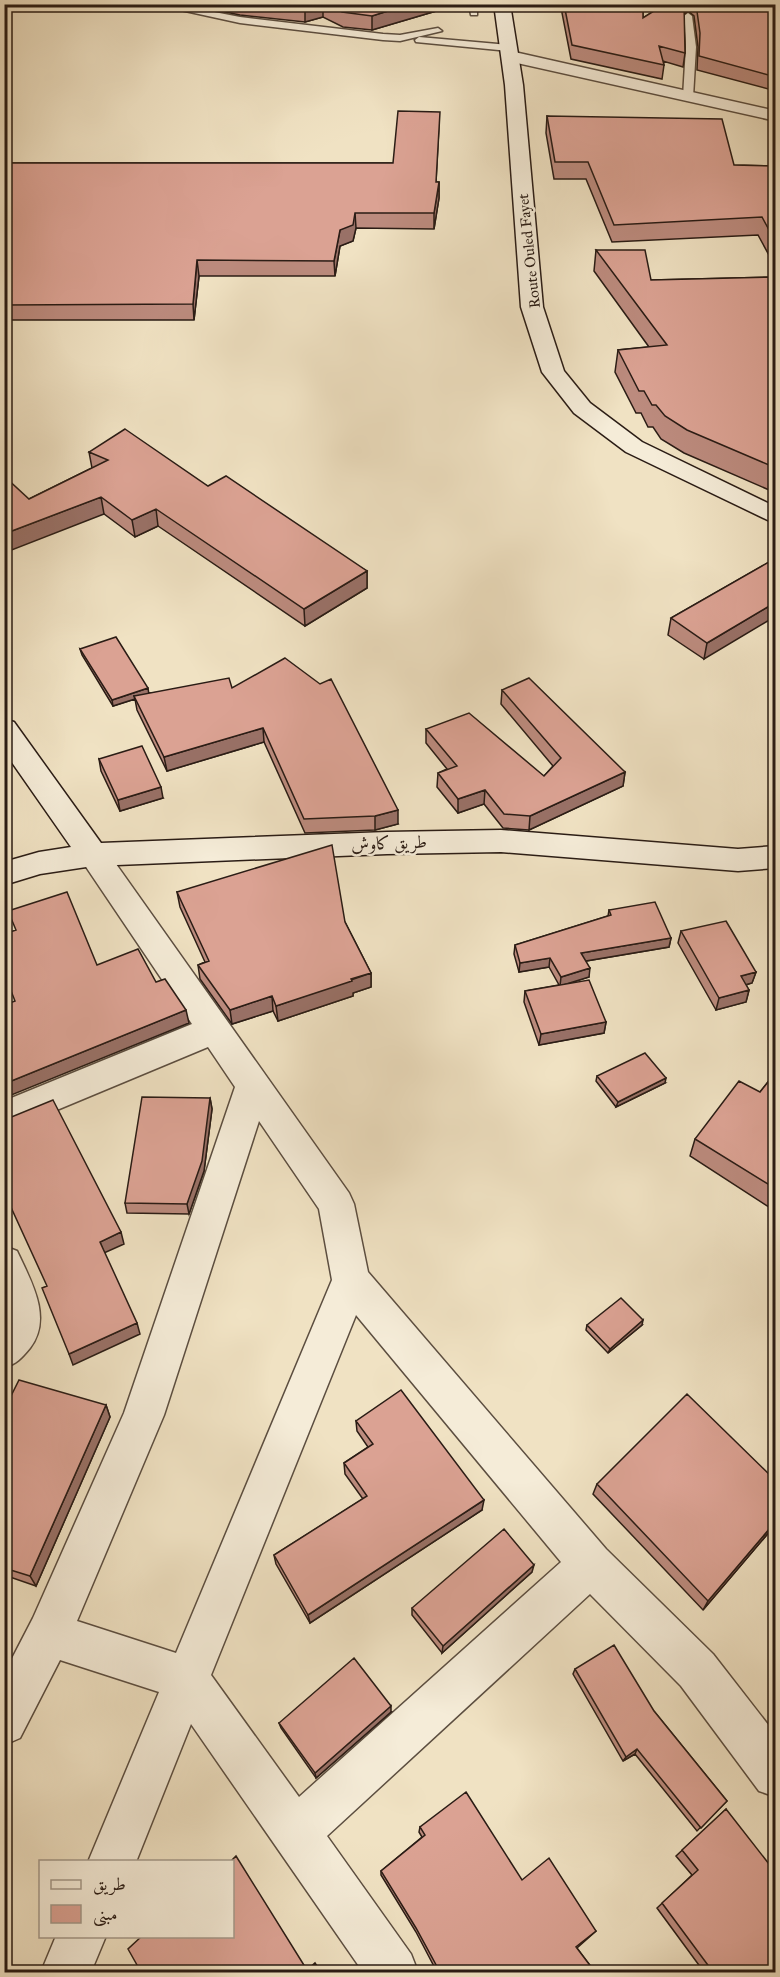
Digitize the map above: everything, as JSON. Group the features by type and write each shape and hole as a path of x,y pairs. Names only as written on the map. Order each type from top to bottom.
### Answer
{"street":[{"name":"Route Ouled Fayet","path":"502,4 509,52 532,307 553,372 582,408 634,447 776,517"},
{"path":"509,52 688,97 776,116"},
{"path":"4,729 336,1204 351,1280 591,1564 697,1670 776,1774"},
{"name":"طريق كاوش","path":"4,874 39,863 93,855 387,843 501,841 738,860 776,857"},
{"path":"4,1117 213,1030"},
{"path":"4,1722 50,1634 144,1415 253,1085"},
{"path":"4,1263 20,1302 20,1330 4,1350"},
{"path":"113,1860 351,1280"},
{"path":"295,1833 591,1564"},
{"path":"50,1634 187,1679 393,1972"},
{"path":"66,1972 80,1938"}],"lane":[{"path":"156,4 240,20 509,52"},
{"path":"688,16 691,47 688,97"},
{"path":"400,38 438,31"}],"building":[{"path":"277,4 316,4 305,8"},
{"path":"327,4 410,4 372,16 342,12"},
{"path":"564,4 643,4 643,18 665,4 684,4 685,53 659,46 664,65 572,45"},
{"path":"696,4 776,4 776,77 699,56 700,33"},
{"path":"398,111 440,112 436,182 439,182 434,213 355,213 353,225 340,230 334,261 197,260 193,304 4,305 4,163 393,163"},
{"path":"547,116 722,119 734,165 776,166 776,243 762,217 614,225 588,162 555,162"},
{"path":"596,250 645,250 651,280 776,277 776,468 687,430 665,416 656,405 652,405 644,391 639,391 618,350 667,345"},
{"path":"125,429 208,486 226,476 367,571 304,609 156,509 132,520 101,497 4,534 4,476 29,499 108,460 89,452"},
{"path":"776,558 776,602 707,643 671,618"},
{"path":"116,637 148,688 112,700 80,649"},
{"path":"285,658 320,684 331,679 398,810 375,816 304,819 263,728 164,757 134,696 229,678 232,688"},
{"path":"529,678 625,772 530,816 504,814 485,790 458,799 438,773 457,766 426,729 469,713 544,776 561,758 502,690"},
{"path":"142,746 161,787 118,800 99,759"},
{"path":"332,845 345,922 371,973 276,1006 272,996 230,1010 198,965 209,961 177,892"},
{"path":"67,892 97,965 138,949 156,982 165,979 186,1010 4,1084 4,1005 15,1001 4,973 4,934 16,930 8,911"},
{"path":"655,902 671,938 581,953 590,968 561,977 550,958 520,963 515,945 611,915 609,910"},
{"path":"726,921 756,972 741,976 749,990 719,998 681,931"},
{"path":"589,980 606,1022 541,1034 525,991"},
{"path":"645,1053 666,1078 618,1102 597,1076"},
{"path":"776,1072 776,1189 695,1139 739,1081 760,1092"},
{"path":"142,1097 210,1098 202,1161 187,1204 125,1203"},
{"path":"53,1100 121,1232 100,1242 137,1323 69,1354 42,1288 47,1286 4,1192 4,1120"},
{"path":"621,1298 643,1320 610,1349 587,1325"},
{"path":"19,1380 106,1405 30,1576 4,1568 4,1410"},
{"path":"401,1390 484,1500 308,1615 274,1555 367,1496 344,1463 373,1444 356,1421"},
{"path":"687,1394 772,1477 776,1471 776,1521 708,1601 597,1484"},
{"path":"504,1529 534,1565 443,1646 412,1608"},
{"path":"614,1645 654,1711 727,1801 701,1828 637,1749 626,1757 575,1669"},
{"path":"354,1658 391,1706 315,1773 279,1723"},
{"path":"466,1792 522,1880 549,1858 596,1931 576,1947 595,1972 440,1972 381,1871 425,1835 420,1827"},
{"path":"726,1809 776,1873 776,1972 713,1972 662,1903 698,1870 682,1850"},
{"path":"236,1856 307,1970 315,1963 321,1972 141,1972 128,1949 140,1938 234,1938 234,1860 232,1860"}]}
